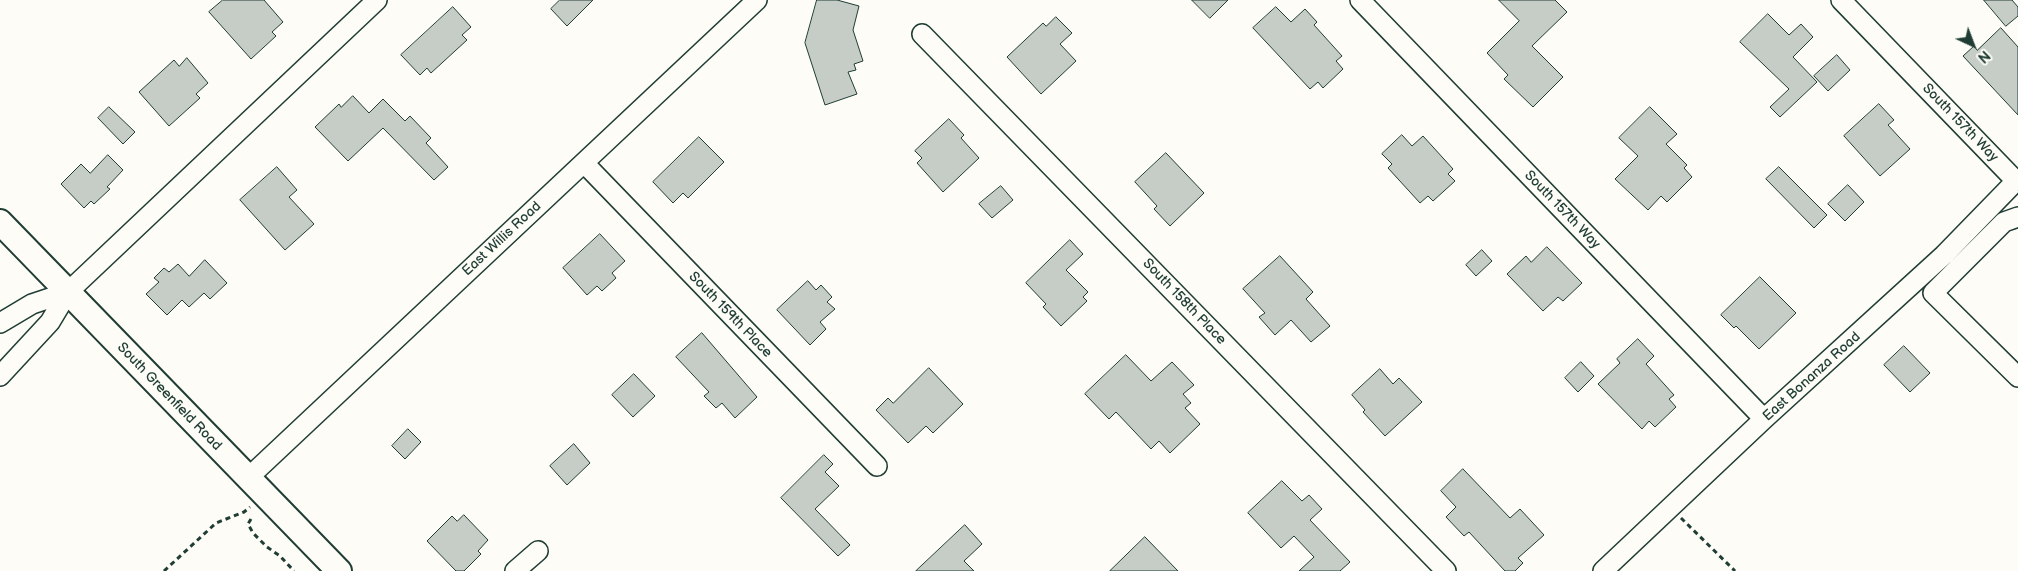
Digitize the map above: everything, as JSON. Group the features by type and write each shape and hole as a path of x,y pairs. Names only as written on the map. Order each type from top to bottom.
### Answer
{"main road":[{"name":"South Greenfield Road","path":"0,222 339,571"}],"street":[{"path":"0,376 50,322 68,292 377,0"},
{"name":"East Willis Road","path":"256,487 584,163 757,0"},
{"name":"South 157th Way","path":"1360,0 1764,419"},
{"name":"South 157th Way","path":"1841,0 2017,180"},
{"name":"South 158th Place","path":"922,34 1446,571"},
{"name":"South 159th Place","path":"584,163 877,466"},
{"name":"East Bonanza Road","path":"1603,571 1764,419 1937,262 2017,180"},
{"path":"2018,217 2004,222 1933,293 2018,377"},
{"path":"0,323 32,304 68,292"},
{"path":"516,571 538,551"}],"path":[{"path":"164,571 216,523 244,512 256,487"},
{"path":"1669,508 1735,571"},
{"path":"251,519 248,524 253,533 294,571"}],"building":[{"path":"223,0 264,0 283,22 272,32 276,36 251,59 209,12"},
{"path":"560,0 593,0 567,26 551,9"},
{"path":"817,0 837,0 859,6 853,30 863,61 854,64 856,70 848,72 857,94 825,105 805,43"},
{"path":"1192,0 1228,0 1210,18"},
{"path":"1499,0 1555,0 1567,12 1532,46 1563,77 1533,107 1504,79 1508,75 1487,53 1519,21"},
{"path":"1984,0 2012,0 2018,7 2018,16 2006,26"},
{"path":"453,7 471,27 462,35 467,40 431,73 427,68 420,75 401,55"},
{"path":"1276,7 1291,22 1305,9 1317,22 1314,25 1342,56 1336,61 1343,69 1323,88 1318,82 1310,89 1253,28"},
{"path":"1768,14 1789,35 1801,24 1813,37 1793,57 1817,82 1780,117 1770,107 1789,89 1740,42"},
{"path":"1056,17 1072,33 1060,44 1076,61 1041,94 1007,57 1043,23 1046,26"},
{"path":"2001,28 2018,47 2018,115 1963,56 1974,46 1977,50"},
{"path":"1837,55 1850,70 1828,91 1814,76"},
{"path":"187,58 208,83 196,94 200,98 169,126 139,92 174,60 179,66"},
{"path":"353,96 369,113 383,99 405,121 410,116 431,138 426,143 448,167 434,180 383,128 348,161 315,127 339,104 341,107"},
{"path":"1879,104 1894,120 1888,125 1910,149 1880,176 1844,136"},
{"path":"109,107 135,132 123,144 98,118"},
{"path":"1650,107 1677,134 1666,144 1687,165 1684,168 1692,177 1667,202 1661,196 1648,210 1615,179 1638,156 1619,138"},
{"path":"949,119 964,135 961,138 979,158 943,192 917,163 922,158 915,151"},
{"path":"1402,135 1412,146 1423,136 1453,169 1448,174 1455,181 1433,201 1428,196 1420,203 1388,168 1392,164 1382,154"},
{"path":"699,137 724,162 688,198 683,193 673,203 653,182"},
{"path":"1166,153 1204,193 1170,226 1154,209 1157,206 1135,182"},
{"path":"108,155 123,170 107,187 110,189 94,204 91,201 84,208 61,184 81,164 90,173"},
{"path":"277,167 297,190 289,197 314,224 285,250 240,200"},
{"path":"1779,167 1827,215 1814,228 1766,179"},
{"path":"1848,185 1864,202 1845,221 1828,204"},
{"path":"1001,186 1013,200 992,218 979,204"},
{"path":"600,234 625,261 612,273 616,278 602,291 597,286 587,295 563,268"},
{"path":"1070,240 1083,254 1066,270 1088,292 1083,297 1087,301 1061,326 1043,307 1046,304 1026,283"},
{"path":"1547,247 1582,283 1563,301 1558,297 1543,311 1507,274 1526,256 1531,262"},
{"path":"1482,250 1492,261 1476,276 1466,265"},
{"path":"1280,256 1313,292 1306,299 1330,326 1311,342 1291,320 1275,335 1259,317 1265,313 1243,289"},
{"path":"205,260 227,283 210,299 204,293 189,307 182,300 167,315 146,294 159,282 154,278 164,268 169,272 178,264 189,276"},
{"path":"1760,277 1796,313 1759,349 1736,326 1734,328 1721,315"},
{"path":"808,281 816,290 821,285 832,297 827,302 835,309 820,322 826,329 810,345 777,310"},
{"path":"702,333 757,397 735,418 722,403 716,408 704,396 709,392 676,357"},
{"path":"1638,339 1654,356 1646,364 1674,395 1669,399 1676,407 1655,427 1649,421 1642,429 1598,384 1620,363 1617,359"},
{"path":"1904,346 1930,373 1910,392 1884,365"},
{"path":"1126,355 1151,381 1172,362 1194,385 1183,394 1191,403 1185,408 1200,424 1170,453 1159,441 1151,449 1116,412 1109,419 1085,394"},
{"path":"1581,362 1594,376 1578,392 1565,378"},
{"path":"929,368 963,404 933,433 926,426 908,443 876,410 888,398 893,403"},
{"path":"1380,369 1393,384 1399,378 1422,402 1385,436 1363,412 1365,410 1352,395"},
{"path":"634,374 655,396 633,417 612,395"},
{"path":"408,429 421,442 405,459 392,446"},
{"path":"574,444 590,463 567,485 550,466"},
{"path":"824,455 833,464 825,472 839,486 815,509 850,545 838,556 781,498"},
{"path":"1463,469 1510,518 1520,509 1544,535 1518,558 1523,563 1515,571 1505,571 1469,532 1464,536 1446,517 1456,507 1441,491"},
{"path":"1282,481 1302,501 1309,495 1322,509 1310,520 1350,562 1340,571 1299,571 1314,557 1294,536 1281,548 1248,513"},
{"path":"464,515 488,540 478,551 481,554 464,571 456,571 427,541 452,516 457,521"},
{"path":"965,525 982,544 964,561 974,571 916,571"},
{"path":"1145,537 1178,571 1110,571"}]}
